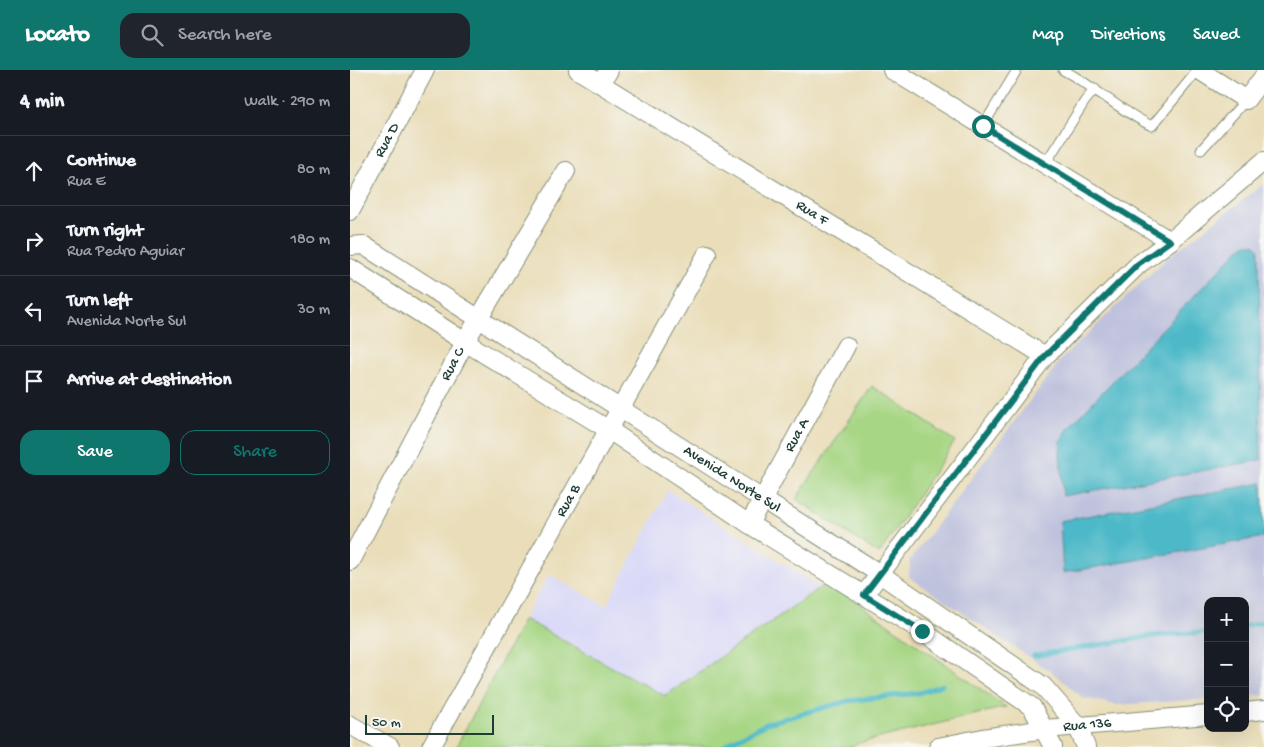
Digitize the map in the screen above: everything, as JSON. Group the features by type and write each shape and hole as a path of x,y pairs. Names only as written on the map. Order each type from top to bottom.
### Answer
{"street":[{"name":"Rua D","path":"350,211 425,70"},
{"name":"Rua F","path":"578,70 605,77 1045,356"},
{"path":"892,70 1170,241"},
{"path":"1198,70 1246,100 1264,76"},
{"path":"864,595 1045,356 1138,264 1170,241 1264,162"},
{"name":"Rua C","path":"350,561 465,342 566,171"},
{"name":"Avenida Norte Sul","path":"350,246 363,246 880,574 1043,686 1077,725 1086,747"},
{"name":"Rua B","path":"431,747 516,593 622,409 707,254"},
{"name":"Avenida Norte Sul","path":"350,268 465,342 609,430 749,524 922,631 1032,707 1054,747"},
{"name":"Rua A","path":"749,524 846,346"},
{"path":"1249,712 1264,710"},
{"name":"Rua 136","path":"938,747 1077,725 1204,715"},
{"path":"350,725 390,747"}],"lane":[{"path":"983,126 1017,70"},
{"path":"1063,70 1125,111 1152,126 1198,70"},
{"path":"1046,164 1094,89"},
{"path":"1201,150 1246,100"}],"shaded area":[{"path":"1264,184 1264,695 1249,696 1249,597 1204,597 1204,699 1116,705 1083,698 1053,673 909,577 910,560 1062,358 1166,259"},
{"path":"668,490 819,587 665,696 524,619 549,575 606,606"}],"green space":[{"path":"872,386 955,441 879,554 796,499"},
{"path":"828,582 1006,707 859,743 852,747 456,747 524,619 665,696"}],"water":[{"path":"1247,244 1255,244 1259,249 1261,460 1063,496 1060,452 1061,441 1069,427 1239,249"},
{"path":"1262,483 1264,537 1063,573 1060,521"}],"waterway":[{"path":"1249,625 1264,622"},
{"path":"1034,656 1151,636 1204,632"},
{"path":"724,747 768,723 848,701 919,693 942,685"}],"route":[{"path":"922,631 864,595 1045,356 1138,264 1170,241 983,126"}]}
